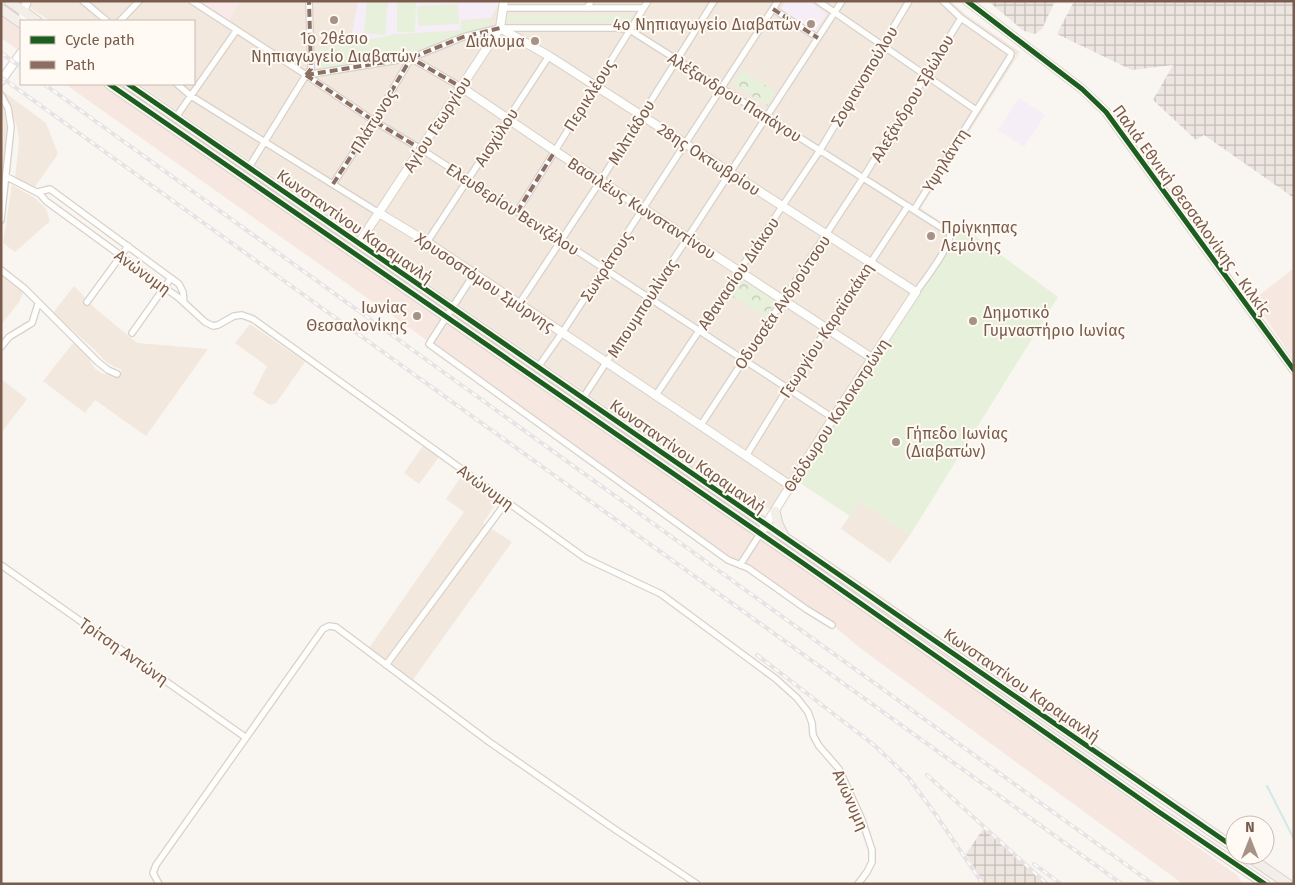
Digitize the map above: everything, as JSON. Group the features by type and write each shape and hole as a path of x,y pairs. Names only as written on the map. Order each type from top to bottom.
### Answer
{"main road":[{"path":"9,1 23,19"},
{"path":"1,9 23,19"},
{"name":"Κωνσταντίνου Καραμανλή","path":"110,85 1132,794 1265,884"},
{"name":"Κωνσταντίνου Καραμανλή","path":"129,85 1225,841"},
{"path":"775,511 778,524 784,536"},
{"path":"1260,865 1284,883"},
{"path":"1241,867 1253,884"}],"street":[{"path":"23,19 27,1"},
{"path":"83,1 106,20"},
{"path":"121,20 139,1"},
{"name":"Ελευθερίου Βενιζέλου","path":"192,1 833,418"},
{"path":"249,168 311,69 308,1"},
{"path":"587,8 591,1"},
{"name":"Περικλέους","path":"517,212 648,1"},
{"name":"Μιλτιάδου","path":"518,304 601,180 714,1"},
{"name":"Σωκράτους","path":"538,367 778,1"},
{"path":"818,1 976,110"},
{"name":"Μπουμπουλίνας","path":"583,398 842,1"},
{"name":"Σοφιανοπούλου","path":"820,150 909,1"},
{"path":"943,1 961,18"},
{"name":"Παλιά Εθνική Θεσσαλονίκης - Κιλκίς","path":"967,1 1082,89 1106,112 1294,370"},
{"path":"504,4 587,8 643,8"},
{"name":"Αγίου Γεωργίου","path":"359,243 500,28 504,4"},
{"path":"774,9 818,38"},
{"name":"Υψηλάντη","path":"914,210 1011,52 961,18"},
{"name":"Αλεξάνδρου Σβώλου","path":"863,178 961,18"},
{"name":"Αλέξανδρου Παπάγου","path":"306,75 411,58 463,37 500,28 617,28 630,30 950,233 949,241 916,292"},
{"name":"28ης Οκτωβρίου","path":"500,28 549,56 916,292"},
{"path":"176,117 236,31"},
{"path":"1,81 20,55"},
{"name":"Αισχύλου","path":"427,242 549,56"},
{"name":"Βασιλέως Κωνσταντίνου","path":"411,58 461,87 555,151 872,358"},
{"name":"Πλάτωνος","path":"333,184 374,121 411,58"},
{"name":"Χρυσοστόμου Σμύρνης","path":"178,85 191,96 427,242 791,486"},
{"path":"1,95 8,108 11,127 1,220"},
{"name":"Αθανασίου Διάκου","path":"656,396 820,150"},
{"name":"Ανώνυμη","path":"7,177 38,192 46,201 184,302 205,322 213,326 234,316 242,315 253,318 584,558 661,594 776,679 797,698 808,712 812,723 813,735 819,746 839,769 862,820 872,850 872,862 858,884"},
{"name":"Οδυσσέα Ανδρούτσου","path":"701,425 863,178"},
{"path":"38,192 50,188 179,284 183,292 184,302"},
{"name":"Γεωργίου Καραϊσκάκη","path":"746,456 788,388 908,206"},
{"path":"87,302 128,246"},
{"path":"1,270 11,276 98,362 108,370 118,374"},
{"path":"474,274 429,344 728,560 748,568 832,625"},
{"path":"132,333 170,278"},
{"name":"Θεόδωρου Κολοκοτρώνη","path":"740,564 916,292"},
{"path":"1,347 9,337 32,323 38,304"},
{"path":"386,664 507,502"},
{"name":"Τρίτση Αντώνη","path":"1,565 245,737"},
{"path":"159,884 153,873 156,865 323,629 329,626 336,627 488,740 696,884"}],"shaded area":[{"path":"20,1 950,1 965,14 1020,52 921,208 957,234 772,509 753,508 140,85 195,85 195,20 48,20"},
{"path":"198,1 241,1 228,22"},
{"path":"358,1 500,1 491,18 461,20 461,30 388,35 350,43"},
{"name":"4ο Νηπιαγωγείο Διαβατών","path":"786,1 809,1 827,14 814,32 781,9"},
{"path":"988,1 1055,1 1042,29 1035,34 1024,31"},
{"path":"1074,1 1294,1 1294,198 1204,135 1196,140 1153,100 1173,65 1132,70 1057,34"},
{"path":"1,15 20,28 20,51 1,38"},
{"path":"66,85 102,85 757,536 1237,875 1243,884 1183,884 860,648 833,625 735,562 473,373"},
{"path":"4,92 46,123 58,154 34,188 15,179 19,141 17,127"},
{"path":"1019,98 1045,115 1024,147 998,130"},
{"path":"1,104 4,108 7,129 1,198"},
{"path":"12,185 35,198 46,209 50,221 15,252 3,243"},
{"path":"343,200 363,213 351,230 332,216"},
{"path":"1294,268 1294,360 1253,300"},
{"path":"1,273 24,291 19,302 1,325"},
{"path":"74,286 96,309 137,343 208,349 146,436 95,400 85,413 43,381 74,342 85,351 95,369 101,373 117,377 122,370 107,363 53,313"},
{"path":"250,324 305,362 276,403 270,405 253,394 267,366 235,343"},
{"path":"1,379 27,399 1,433"},
{"path":"423,446 439,457 419,484 404,473"},
{"path":"463,474 499,499 483,523 512,542 412,681 369,648 464,512 446,499"},
{"path":"859,501 910,535 890,563 841,529"},
{"path":"983,829 1046,884 985,884 966,854"}],"green space":[{"path":"367,1 388,1 385,35 364,33"},
{"path":"397,1 416,1 415,32 397,32"},
{"path":"458,4 459,24 418,26 417,6"},
{"path":"507,15 633,15 628,22 506,22"},
{"path":"491,19 489,27 410,55 318,71 317,49 388,35 461,31 461,21"},
{"path":"742,70 776,92 767,106 733,84"},
{"path":"963,227 1058,297 910,535 859,501 850,516 797,481"},
{"path":"740,279 776,301 766,317 730,295"}],"waterway":[{"path":"1267,786 1294,839"}],"railway":[{"path":"1,53 20,66"},
{"path":"1,77 1122,884"},
{"path":"45,85 1153,884"},
{"path":"757,655 874,745 908,777 983,884"},
{"path":"927,775 1047,884"},
{"path":"1034,864 1061,884"}],"marked path":[{"path":"306,75 311,69 309,1"},
{"path":"773,9 818,38"},
{"path":"306,75 411,58 463,37 500,28"},
{"path":"333,184 374,121 411,58 461,87"},
{"path":"306,75 374,121 421,149"},
{"path":"517,212 555,151"}],"cycle path":[{"path":"967,1 1082,89 1106,112 1294,370"},
{"path":"110,85 1265,884"},
{"path":"129,85 1225,841"}],"place":[{"name":"1ο 2θέσιο Νηπιαγωγείο Διαβατών","path":"334,20"},
{"name":"4ο Νηπιαγωγείο Διαβατών","path":"811,24"},
{"name":"Διάλυμα","path":"535,41"},
{"name":"Πρίγκηπας Λεμόνης","path":"931,236"},
{"name":"Ιωνίας Θεσσαλονίκης","path":"417,316"},
{"name":"Δημοτικό Γυμναστήριο Ιωνίας","path":"973,321"},
{"name":"Γήπεδο Ιωνίας (Διαβατών)","path":"896,442"}]}
